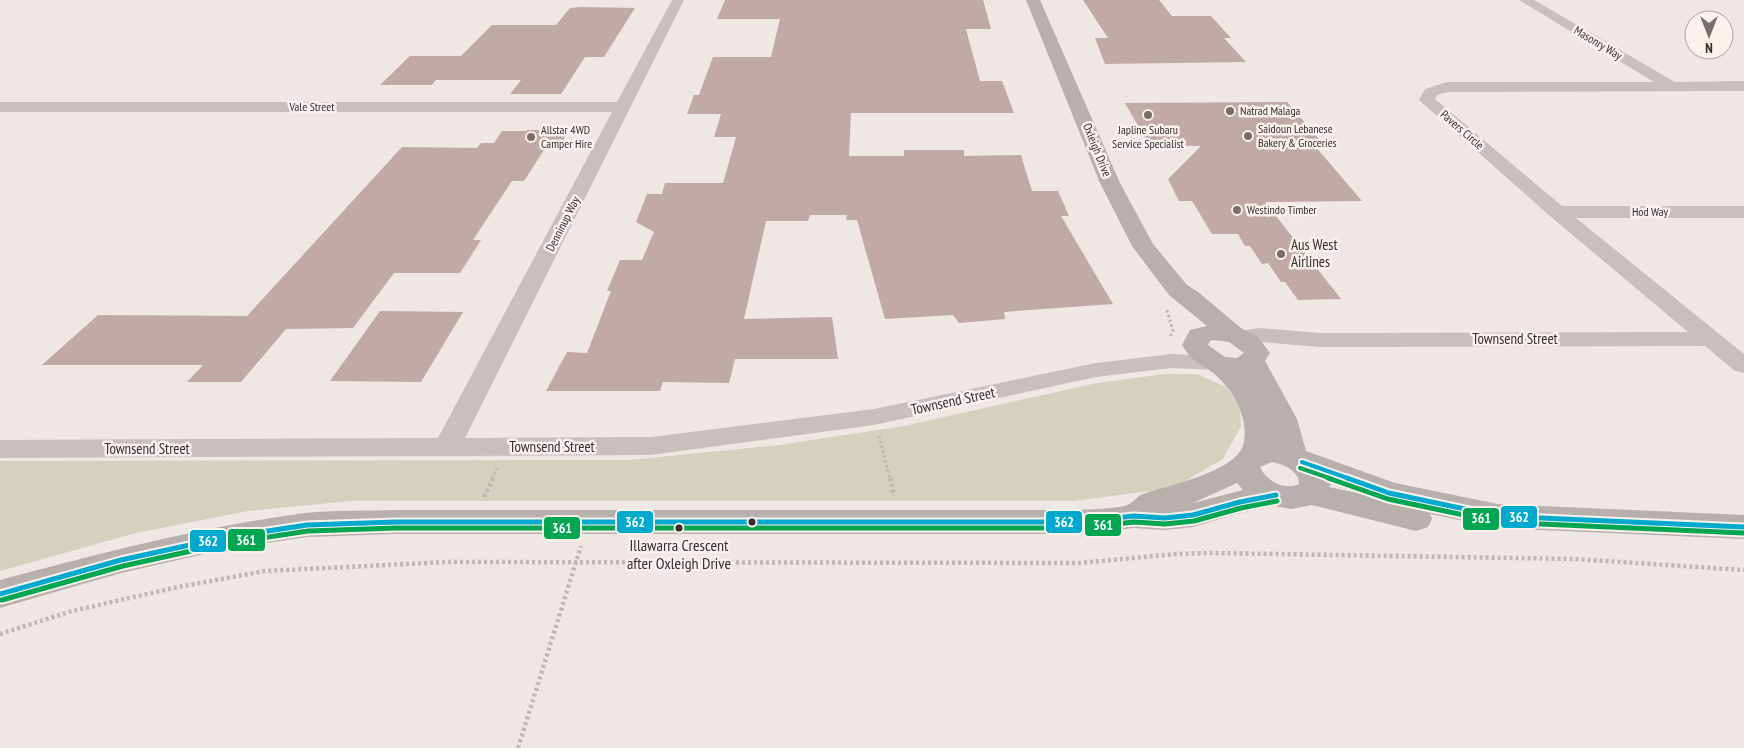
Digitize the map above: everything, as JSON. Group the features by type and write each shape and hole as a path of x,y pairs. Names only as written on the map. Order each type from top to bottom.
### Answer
{"street":[{"name":"Denninup Way","path":"447,447 678,0"},
{"name":"Oxleigh Drive","path":"1033,0 1110,183 1128,220 1143,246 1178,290 1189,297 1245,347 1279,407 1297,459"},
{"name":"Masonry Way","path":"1525,0 1672,86"},
{"name":"Pavers Circle","path":"1744,86 1447,87 1431,92 1428,100 1557,212 1744,366"},
{"name":"Vale Street","path":"0,106 624,107"},
{"name":"Hod Way","path":"1557,212 1744,212"},
{"name":"Oxleigh Drive","path":"1178,290 1179,297 1198,338 1195,345 1202,355 1217,363"},
{"path":"1198,338 1213,332 1245,347 1238,366 1217,363"},
{"name":"Townsend Street","path":"1096,370 1126,356 1166,349 1198,338"},
{"name":"Townsend Street","path":"1245,347 1260,353 1319,340 1711,339"},
{"name":"Townsend Street","path":"0,448 651,446 874,417 1096,370 1170,362 1217,363"},
{"path":"1217,363 1241,385 1252,404 1260,428 1246,474 1257,486 1276,495 1294,498 1309,494 1419,519 1486,529 1551,535 1744,544"},
{"path":"1134,516 1152,504 1190,492 1250,461 1272,452 1297,459 1389,493 1498,516 1744,527"},
{"path":"1297,459 1309,468 1316,482 1309,494"},
{"path":"0,594 121,560 222,538 307,525 396,522 1078,522 1134,516 1165,518 1193,515 1240,502 1276,495"}],"path":[{"path":"874,417 894,496"},
{"path":"484,497 507,447"},
{"path":"518,748 589,522"},
{"path":"0,634 72,611 178,587 265,571 447,562 1080,564 1175,554 1214,553 1575,559 1744,570"}],"green space":[{"path":"1165,374 1197,374 1226,387 1240,407 1241,426 1223,459 1173,488 1074,501 351,501 248,511 136,533 0,571 0,461 629,460 779,445 904,426 1097,383"}],"building":[{"path":"725,0 983,0 991,29 966,29 980,81 1002,81 1014,113 851,113 849,156 904,156 904,150 964,150 964,156 1021,155 1032,191 1058,191 1069,216 1061,216 1113,304 1004,312 1005,319 959,323 953,315 885,319 857,220 846,220 847,215 810,215 808,221 766,221 744,319 832,317 838,359 735,359 729,383 663,382 660,391 546,391 567,352 587,353 611,291 607,291 620,260 642,260 654,232 636,222 647,194 662,194 665,183 723,183 736,137 714,137 721,114 687,114 694,95 699,95 713,57 771,57 780,19 717,19"},
{"path":"1083,0 1159,0 1172,16 1211,16 1231,38 1224,38 1246,62 1105,64 1095,38 1108,38"},
{"path":"570,8 635,8 604,57 585,57 561,94 510,94 521,80 436,80 432,85 380,85 410,56 461,56 492,25 556,25"},
{"path":"1287,102 1325,146 1315,146 1362,201 1265,202 1341,299 1298,300 1285,282 1281,282 1268,263 1262,264 1250,246 1245,246 1238,234 1212,234 1192,201 1179,201 1168,179 1201,146 1149,145 1125,103"},
{"path":"569,130 557,150 544,150 524,181 512,181 473,240 481,240 460,273 394,273 353,328 286,329 241,382 187,382 203,365 42,365 98,315 247,316 402,147 477,148 481,143 494,143 502,131"},
{"path":"380,311 463,312 421,382 330,381"}],"transit line":[{"name":"362","path":"1302,462 1389,493 1498,516 1744,527"},
{"name":"361","path":"1300,468 1388,499 1497,522 1744,533"},
{"name":"362","path":"0,594 121,560 222,538 307,525 396,522 1078,522 1134,516 1165,518 1193,515 1240,502 1276,495"},
{"name":"361","path":"2,600 123,566 223,544 308,531 396,528 1078,528 1134,522 1165,524 1194,521 1241,508 1277,501"}],"place":[{"name":"Natrad Malaga","path":"1230,111"},
{"name":"Japline Subaru Service Specialist","path":"1148,115"},
{"name":"Saidoun Lebanese Bakery & Groceries","path":"1248,136"},
{"name":"Allstar 4WD Camper Hire","path":"531,137"},
{"name":"Westindo Timber","path":"1237,210"},
{"name":"Aus West Airlines","path":"1281,254"},
{"name":"Illawarra Crescent after Oxleigh Drive","path":"679,528"}]}
